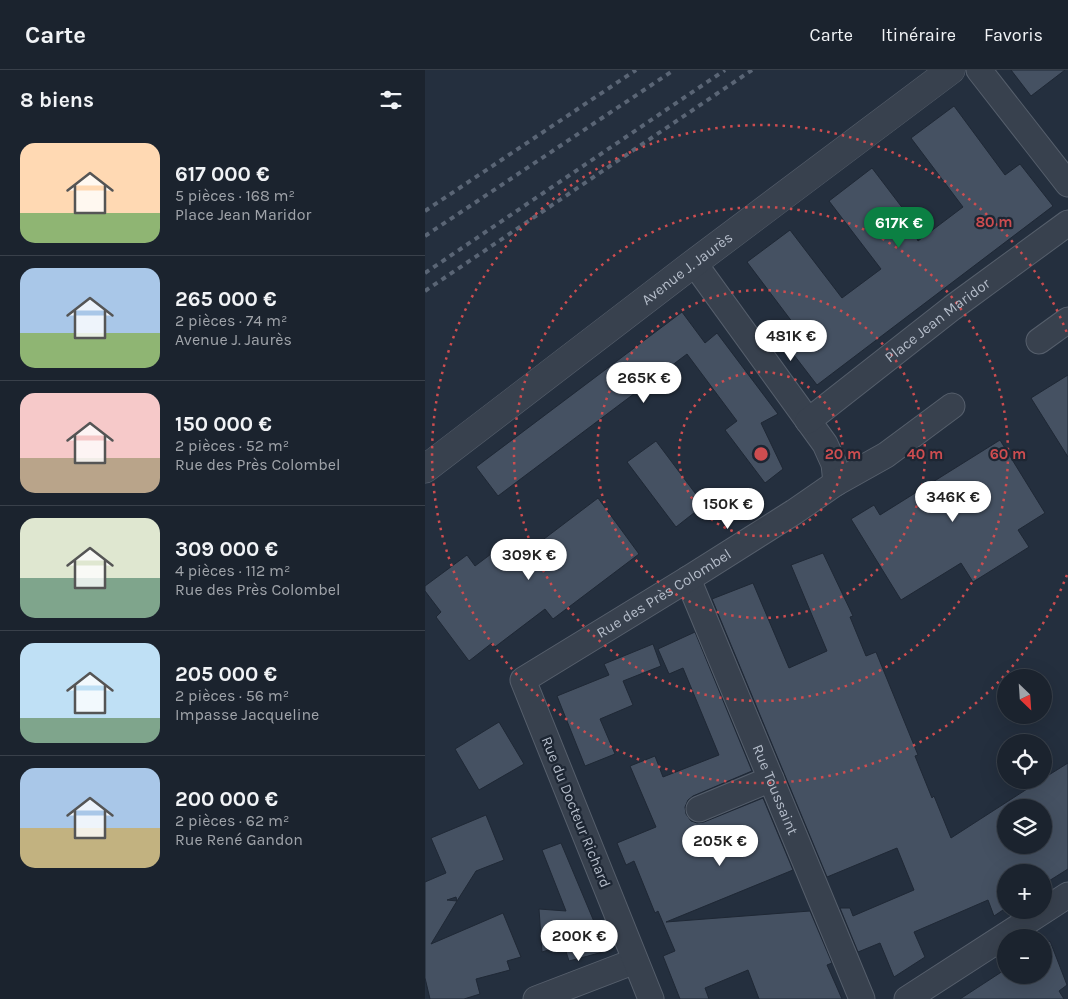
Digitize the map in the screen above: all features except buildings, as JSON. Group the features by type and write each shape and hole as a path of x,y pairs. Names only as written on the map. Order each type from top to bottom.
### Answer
{"street":[{"name":"Avenue J. Jaurès","path":"425,469 694,263 951,70"},
{"path":"979,70 1068,184"},
{"name":"Place Jean Maridor","path":"809,421 952,308 1068,223"},
{"path":"694,263 825,444 834,464 836,482"},
{"path":"1039,341 1068,320"},
{"name":"Rue des Près Colombel","path":"523,680 794,512 836,482 886,455 952,406"},
{"name":"Rue Toussaint","path":"688,579 862,999"},
{"name":"Rue du Docteur Richard","path":"523,680 651,999"},
{"path":"699,809 771,779"},
{"path":"907,999 1068,895"},
{"path":"536,999 635,961"}],"railway":[{"path":"425,211 636,70"},
{"path":"425,236 674,70"},
{"path":"425,273 725,70"},
{"path":"425,291 752,70"}]}
